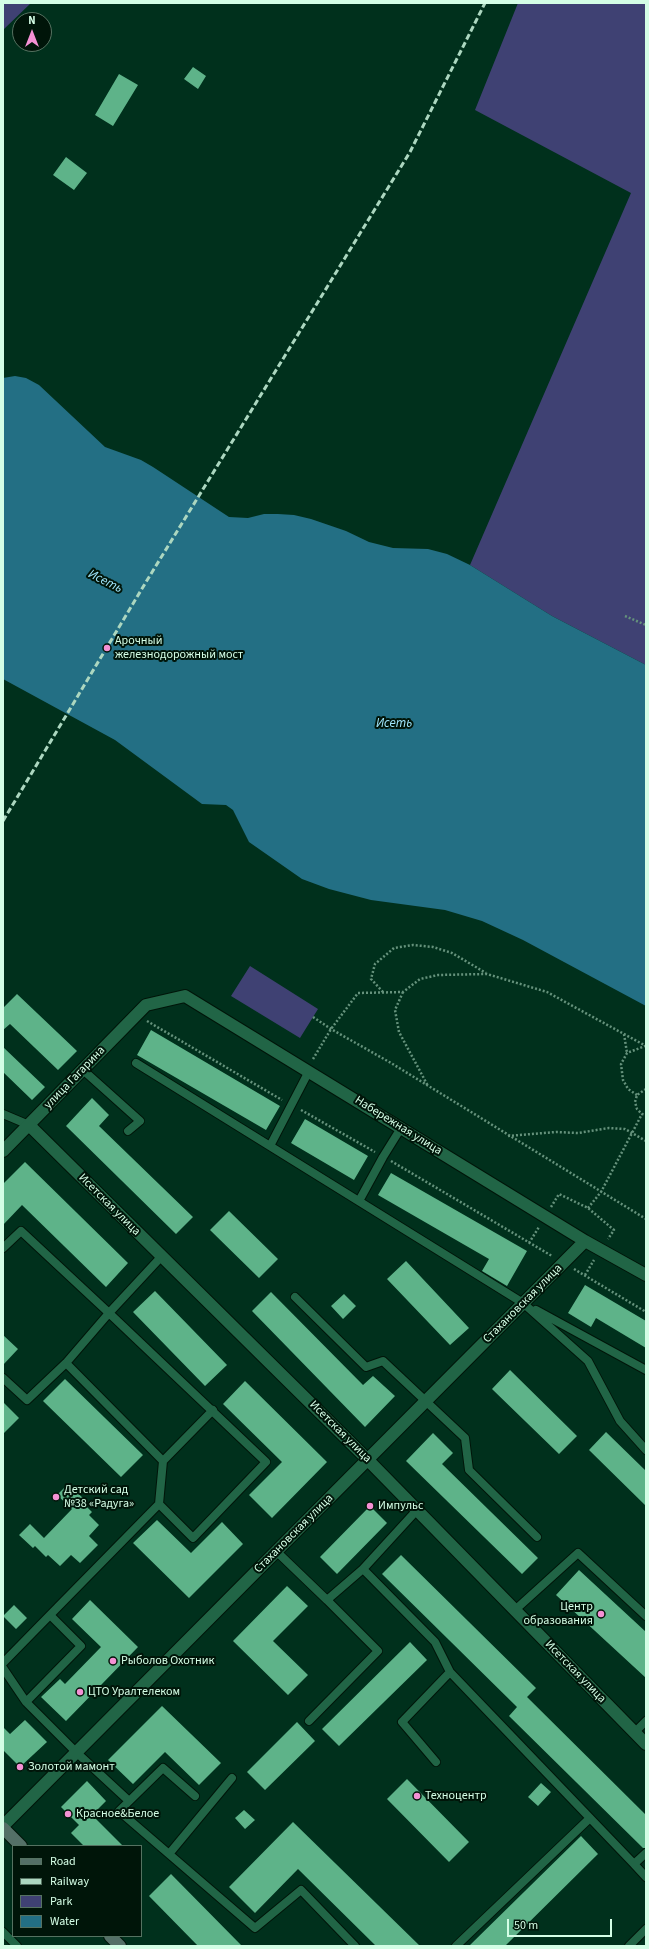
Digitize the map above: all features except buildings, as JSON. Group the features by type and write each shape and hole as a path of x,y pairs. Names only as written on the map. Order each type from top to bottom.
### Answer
{"main road":[{"path":"3,1827 20,1845"},
{"path":"111,1937 120,1946"}],"street":[{"name":"Набережная улица","path":"146,1005 185,996 585,1241 646,1275"},
{"name":"улица Гагарина","path":"3,1151 146,1005"},
{"name":"Исетская улица","path":"29,1125 368,1460 646,1744"},
{"name":"Стахановская улица","path":"3,1827 585,1241"}],"lane":[{"path":"136,1063 524,1303 646,1370"},
{"path":"83,1070 140,1121 128,1131"},
{"path":"270,1146 307,1071"},
{"path":"3,1114 29,1125"},
{"path":"359,1201 401,1128"},
{"path":"3,1248 21,1230 213,1410 266,1462 194,1538 159,1504"},
{"path":"3,1378 27,1400 66,1363 109,1313 161,1257"},
{"path":"295,1297 366,1367 383,1361 465,1438 469,1470 537,1537"},
{"path":"524,1303 588,1361 620,1421 646,1450"},
{"path":"66,1363 163,1461"},
{"path":"3,1663 159,1504 163,1461 213,1410"},
{"path":"327,1600 362,1569 416,1510"},
{"path":"276,1551 378,1651 309,1721"},
{"path":"514,1610 578,1553 646,1616"},
{"path":"362,1569 435,1642 450,1672 646,1877"},
{"path":"26,1702 81,1646 50,1615"},
{"path":"3,1668 26,1702 76,1752 129,1801"},
{"path":"436,1762 402,1722 450,1672"},
{"path":"635,1732 646,1721"},
{"path":"195,1796 163,1768 119,1811 255,1928 301,1890 355,1946"},
{"path":"169,1854 232,1778"},
{"path":"456,1946 590,1818"},
{"path":"634,1864 646,1853"},
{"path":"629,1946 646,1929"},
{"path":"3,1932 17,1946"}],"path":[{"path":"625,616 646,625"},
{"path":"383,992 371,979 375,964 394,948 413,945 433,947 452,954 487,974 547,992 646,1046"},
{"path":"428,1086 399,1032 395,1010 403,992 420,979 438,974 487,974"},
{"path":"307,1071 331,1029 358,993 403,992"},
{"path":"313,1017 646,1219"},
{"path":"148,1020 291,1105 564,1262 646,1312"},
{"path":"624,1034 627,1043 627,1053 622,1064 623,1080 628,1089 637,1095"},
{"path":"627,1053 646,1046"},
{"path":"646,1089 637,1095 635,1102 637,1109 646,1116"},
{"path":"588,1208 601,1192 642,1114"},
{"path":"508,1136 556,1132 578,1133 609,1128 625,1129 646,1141"}],"green space":[{"path":"3,3 31,3 22,12 12,12 12,21 3,30"},
{"path":"518,3 646,3 646,665 552,616 470,565 631,193 475,110"},
{"path":"250,966 318,1009 300,1038 231,996"}],"water":[{"name":"Исеть","path":"15,376 26,378 39,385 105,447 141,460 229,517 248,518 264,514 294,515 346,531 369,542 393,548 428,549 447,554 470,565 552,616 646,665 646,1006 523,940 482,921 445,910 371,900 329,889 302,879 249,842 233,810 226,805 202,804 115,740 3,679 3,378"}],"railway":[{"path":"3,821 146,582 410,152 485,3"}],"place":[{"name":"Арочный железнодорожный мост","path":"107,648"},
{"name":"Детский сад №38 «Радуга»","path":"56,1497"},
{"name":"Импульс","path":"370,1506"},
{"name":"Центр образования","path":"601,1614"},
{"name":"Рыболов Охотник","path":"113,1661"},
{"name":"ЦТО Уралтелеком","path":"80,1692"},
{"name":"Золотой мамонт","path":"20,1767"},
{"name":"Техноцентр","path":"417,1796"},
{"name":"Красное&Белое","path":"68,1814"}]}
